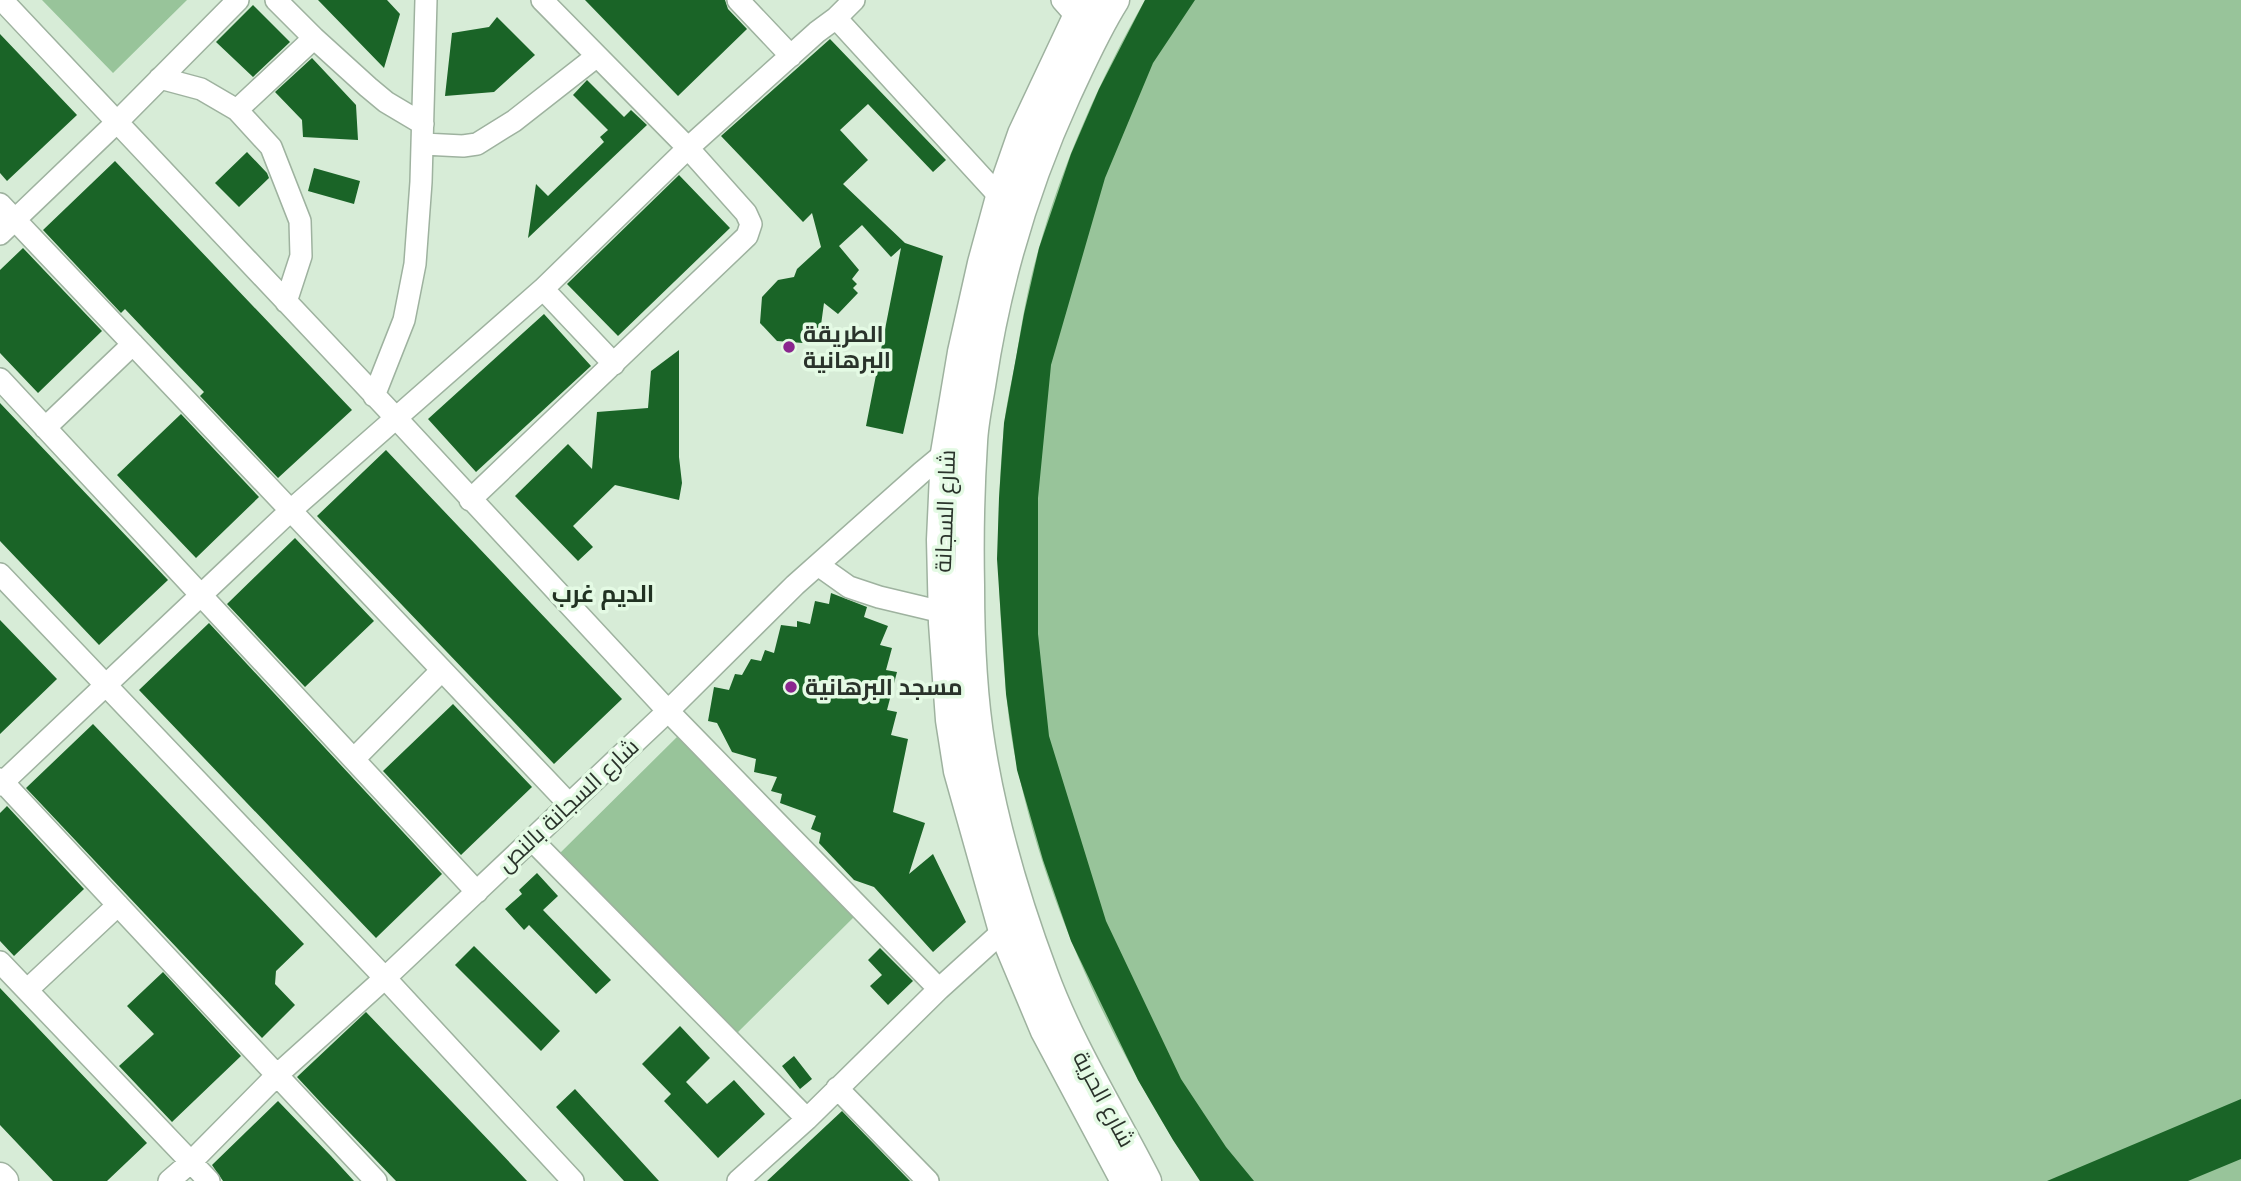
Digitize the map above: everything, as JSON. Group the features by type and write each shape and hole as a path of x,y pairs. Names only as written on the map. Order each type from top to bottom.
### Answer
{"main road":[{"name":"شارع السجانة","path":"1053,1023 1044,976 991,805 973,690 969,532 973,439 985,356 1003,268 1021,210 1045,143 1097,28 1115,0"},
{"name":"شارع السجانة","path":"1053,1023 1003,931 958,771 950,720 942,612 941,540 945,453 962,352 982,263 1000,197 1075,6"},
{"name":"شارع الحرية","path":"1053,1023 1125,1181"},
{"name":"شارع الحرية","path":"1053,1023 1147,1181"},
{"path":"0,1177 4,1181"}],"street":[{"path":"2,0 668,711 939,989"},
{"path":"238,0 117,122 5,219 133,344 569,804"},
{"path":"275,0 423,134 463,146 477,144 514,121 597,56"},
{"path":"374,396 404,320 412,282 418,236 426,0"},
{"path":"470,499 747,236 751,223 746,213 688,148 542,0"},
{"path":"738,0 791,56"},
{"path":"376,1181 1,782 290,511 543,289 688,148 854,0"},
{"path":"836,18 1000,197"},
{"path":"237,110 314,38"},
{"path":"160,78 201,89 237,110 271,147 300,220 301,256 286,302"},
{"path":"543,289 614,364"},
{"path":"45,428 133,344"},
{"path":"0,379 477,892"},
{"name":"شارع السجانة بالنص","path":"169,1181 277,1075 385,978 668,711 795,585 945,453 973,439"},
{"path":"818,565 849,587 878,597 942,612"},
{"path":"0,575 385,978 573,1181"},
{"path":"354,759 442,670"},
{"path":"531,838 807,1119"},
{"path":"27,990 118,905"},
{"path":"746,1178 939,989 1003,931"},
{"path":"0,962 209,1181"},
{"path":"837,1088 928,1181"}],"green space":[{"path":"42,0 187,0 113,73"},
{"path":"1145,0 2241,0 2241,1181 1200,1181 1142,1086 1115,1035 1067,931 1048,878 1031,824 1015,754 1007,705 1000,612 999,506 1004,426 1032,275 1071,152 1113,59"},
{"path":"680,734 857,914 733,1037 556,857"}],"building":[{"path":"318,0 387,0 400,14 384,68"},
{"path":"585,0 725,0 728,9 747,29 678,96"},
{"path":"1145,0 1195,0 1153,63 1105,178 1051,365 1038,498 1038,634 1049,736 1106,921 1181,1079 1226,1147 1254,1181 1200,1181 1138,1080 1071,941 1043,860 1017,770 1006,694 997,559 999,498 1004,423 1024,314 1039,248 1071,154 1099,89"},
{"path":"253,5 290,42 253,77 216,42"},
{"path":"497,17 535,55 494,92 445,96 452,33 489,27"},
{"path":"0,34 77,115 7,181 0,173"},
{"path":"830,39 946,160 933,172 868,104 840,130 868,160 843,184 905,243 943,256 903,434 866,426 901,248 891,257 862,225 839,246 859,270 852,279 857,284 853,288 858,293 838,314 824,303 821,325 803,343 777,341 760,323 762,297 778,280 794,277 797,269 821,247 812,213 803,222 721,136"},
{"path":"312,58 356,105 358,140 303,137 302,120 275,92"},
{"path":"587,80 624,117 631,110 647,125 528,238 536,184 548,196 604,142 600,137 608,130 573,95"},
{"path":"247,152 269,178 239,207 215,183"},
{"path":"115,161 352,410 278,478 200,396 204,392 125,309 121,313 43,230"},
{"path":"314,168 360,181 354,204 308,191"},
{"path":"679,175 730,228 618,336 567,284"},
{"path":"23,248 102,331 38,393 0,353 0,270"},
{"path":"544,314 591,366 476,472 428,419"},
{"path":"679,350 679,457 682,483 679,500 615,485 573,526 593,547 578,561 515,496 568,444 592,469 597,412 648,408 651,371"},
{"path":"0,403 168,580 99,645 0,541"},
{"path":"181,414 259,497 196,558 117,475"},
{"path":"386,450 622,699 554,764 317,516"},
{"path":"295,538 374,621 305,687 227,604"},
{"name":"مسجد البرهانية","path":"831,593 867,607 864,617 888,626 880,645 892,648 886,670 897,672 887,710 897,712 891,735 908,739 893,812 925,823 909,874 933,854 966,922 933,952 874,887 854,880 819,843 821,833 811,829 816,816 780,803 782,794 771,791 777,777 754,772 756,759 732,752 717,723 708,721 714,687 729,690 735,674 742,675 751,659 761,661 765,650 774,653 781,625 797,627 797,621 810,624 815,601 829,604"},
{"path":"0,620 57,679 0,734"},
{"path":"209,623 442,874 376,938 139,690"},
{"path":"453,704 532,787 461,855 383,771"},
{"path":"93,724 304,944 276,971 275,984 295,1005 262,1038 26,788"},
{"path":"7,806 84,889 14,956 0,941 0,813"},
{"path":"537,873 558,896 543,910 611,980 596,994 529,925 524,930 505,909 522,894 519,890"},
{"path":"474,946 560,1031 541,1051 455,965"},
{"path":"880,948 913,981 888,1005 870,986 882,975 868,960"},
{"path":"163,972 241,1056 172,1122 119,1066 154,1034 127,1006"},
{"path":"0,988 147,1143 107,1181 53,1181 0,1125"},
{"path":"366,1012 527,1181 396,1181 323,1105 297,1077"},
{"path":"680,1026 710,1058 686,1082 707,1104 734,1080 765,1114 718,1158 664,1101 671,1094 642,1064"},
{"path":"794,1056 812,1079 800,1089 782,1066"},
{"path":"575,1089 659,1181 624,1181 556,1107"},
{"path":"2241,1099 2241,1159 2188,1181 2047,1181"},
{"path":"278,1101 354,1181 223,1181 212,1165"},
{"path":"842,1111 910,1181 767,1181"}],"place":[{"name":"الطريقة البرهانية","path":"789,347"},
{"name":"مسجد البرهانية","path":"791,687"}],"district":[{"name":"الديم غرب","path":"603,593"}]}
